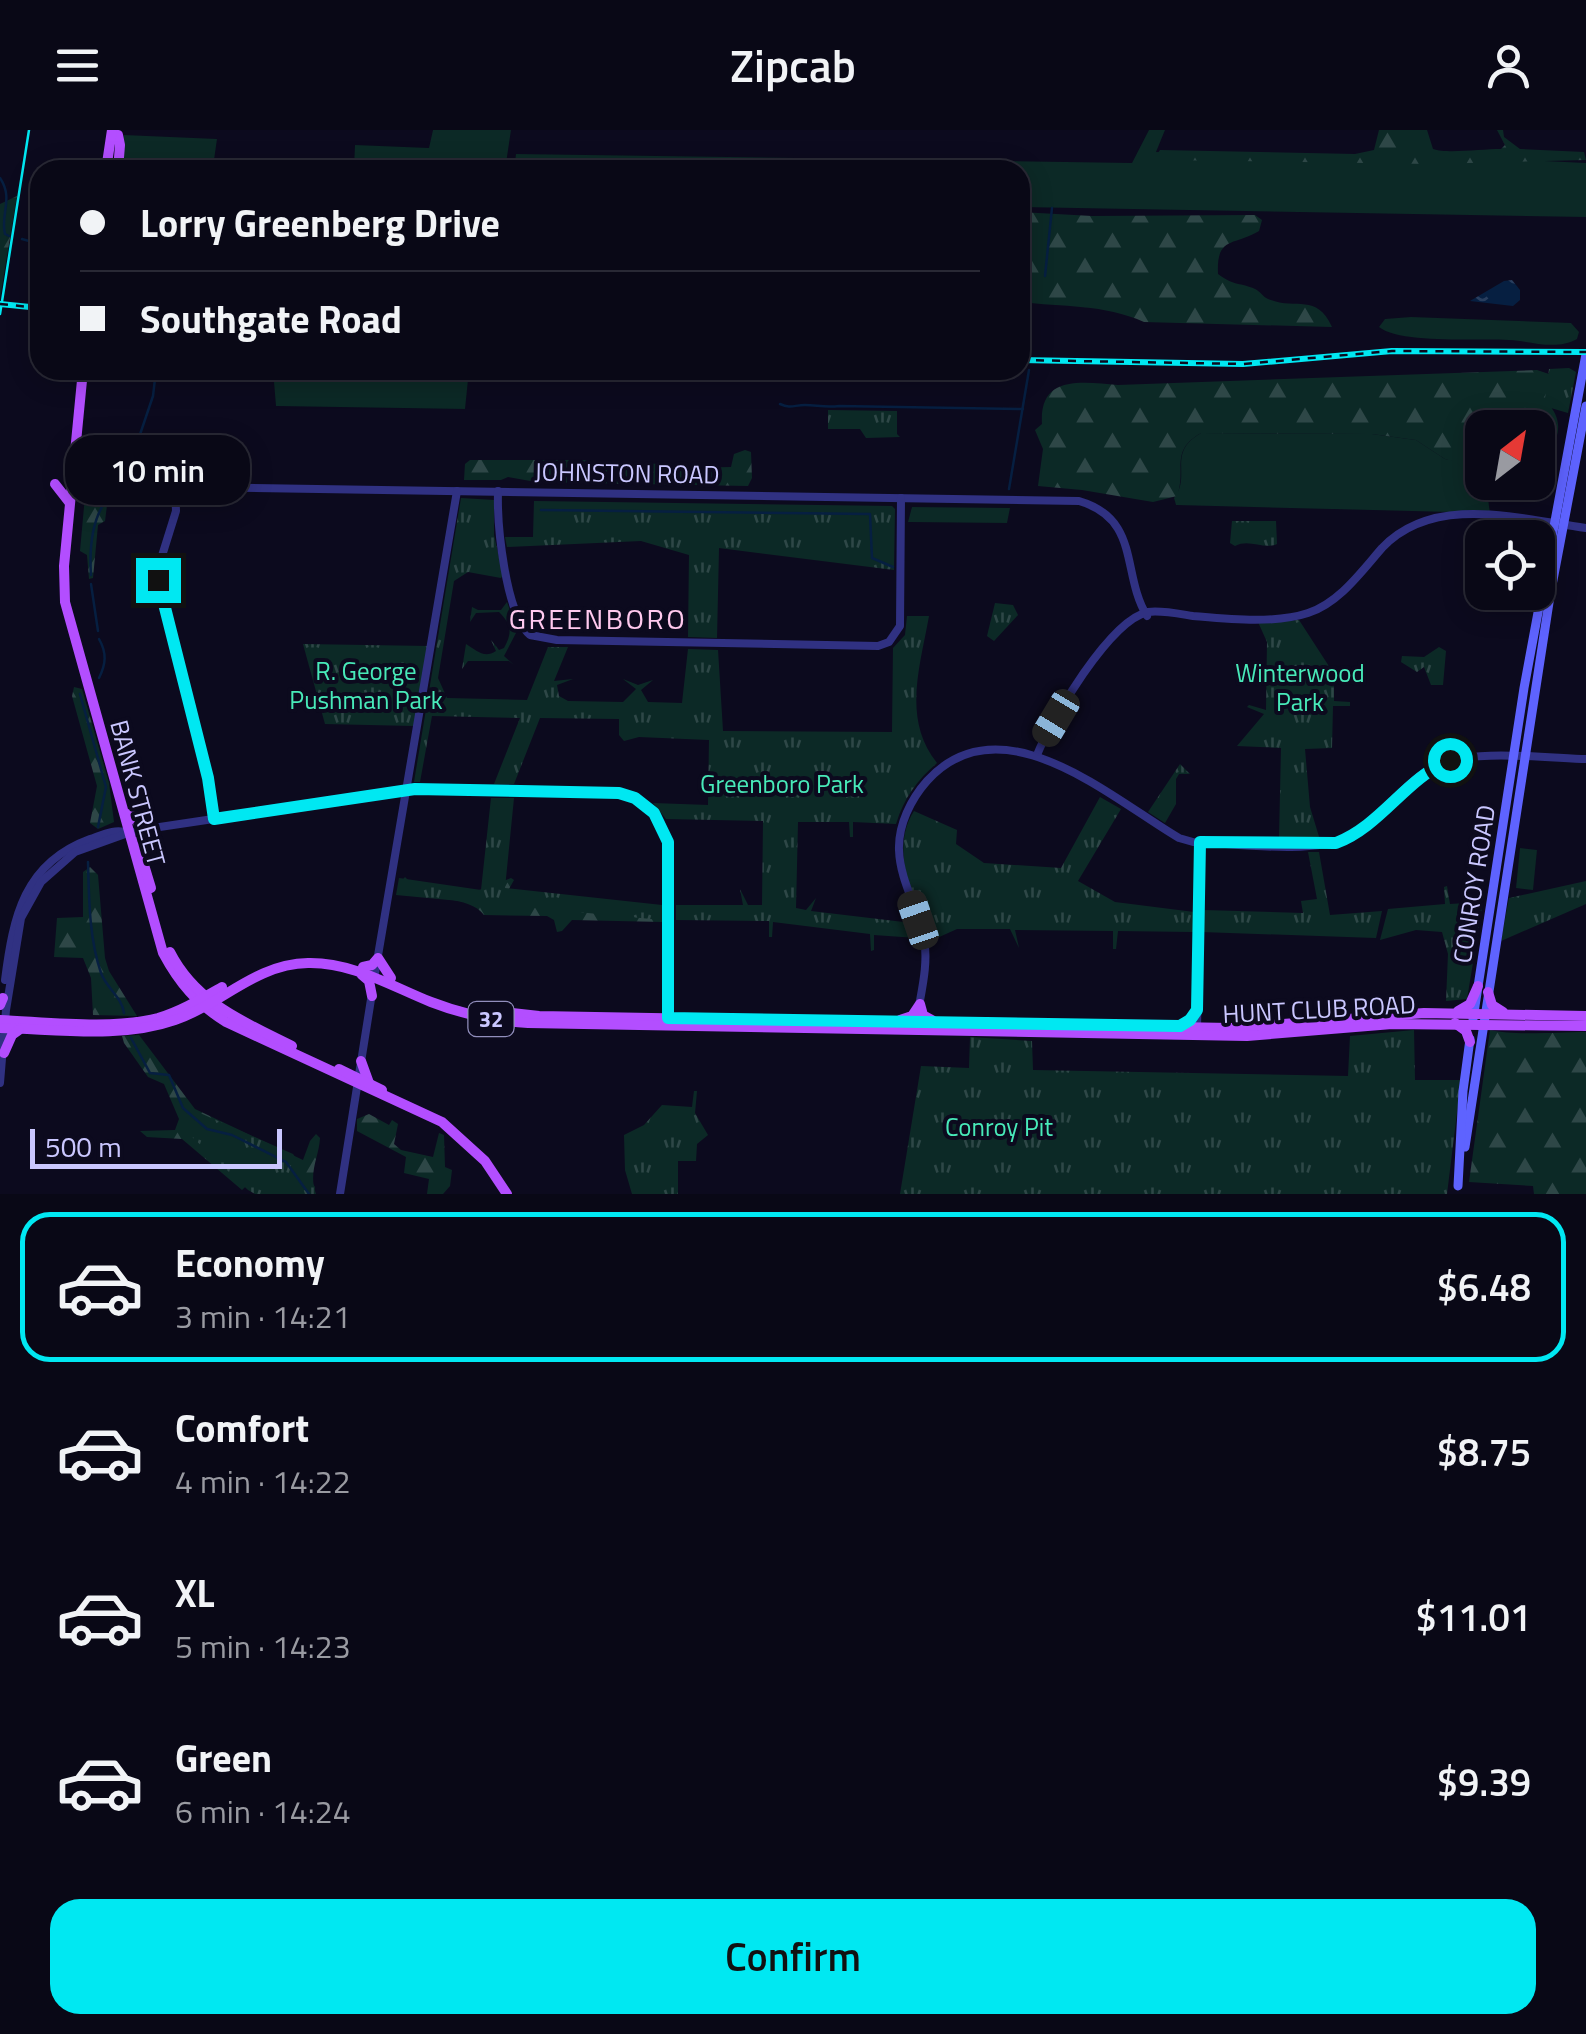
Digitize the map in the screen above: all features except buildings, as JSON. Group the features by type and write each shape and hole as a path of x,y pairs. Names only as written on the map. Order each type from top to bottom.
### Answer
{"main road":[{"path":"110,160 114,134"},
{"name":"CONROY ROAD","path":"1458,1190 1483,989 1586,354"},
{"name":"BANK STREET","path":"85,380 80,470 70,504 64,591 68,618 126,814 126,832 170,959 186,984 219,1018 304,1056"},
{"name":"BANK STREET","path":"85,380 70,591 88,678"},
{"name":"CONROY ROAD","path":"1558,527 1586,406"},
{"path":"80,470 92,485"},
{"path":"55,484 70,504"},
{"path":"126,814 153,828"},
{"path":"126,814 126,832"},
{"name":"HUNT CLUB ROAD","path":"204,1002 256,968 294,958 323,958 360,969 450,1008 505,1021 894,1022 916,1026 939,1022 1180,1026 1197,1031"},
{"path":"378,958 390,981 378,986 372,996 360,969 378,958"},
{"name":"HUNT CLUB ROAD","path":"2,1023 22,1028 146,1024 182,1013 259,973 293,964 360,969"},
{"path":"219,1018 182,1013 186,984 206,990 220,988"},
{"path":"236,987 227,1004 241,1029"},
{"path":"1470,1042 1455,1018 1483,989 1492,1004 1508,1014"},
{"name":"BANK STREET","path":"204,1002 241,1029 436,1121 476,1152 507,1194"},
{"path":"894,1022 911,1017 920,1004"},
{"path":"920,1004 923,1015 939,1022"},
{"path":"1180,1026 1197,1010"},
{"name":"HUNT CLUB ROAD","path":"1479,1018 1508,1014 1586,1016"},
{"name":"HUNT CLUB ROAD","path":"668,1022 1197,1031 1247,1036 1455,1018 1586,1026"},
{"name":"CONROY ROAD","path":"1458,1190 1463,1091 1470,1042 1479,1018"},
{"name":"HUNT CLUB ROAD","path":"2,1023 146,1024"},
{"path":"4,1053 12,1034 22,1028"},
{"path":"360,1082 361,1061"},
{"path":"354,1102 363,1072 361,1061"},
{"name":"BANK STREET","path":"436,1121 487,1168"},
{"path":"476,1152 481,1138"}],"street":[{"name":"JOHNSTON ROAD","path":"75,485 1026,499 1088,504 1117,524 1147,614"},
{"path":"175,486 176,511 160,558 158,582 208,778 214,819"},
{"path":"361,1061 457,491"},
{"path":"498,491 501,551 517,617 530,634 547,640 878,646 889,642 900,626 902,498"},
{"path":"1037,755 1090,664 1115,636 1147,614 1274,618 1308,613 1337,596 1392,538 1414,524 1437,517 1586,530"},
{"path":"916,1026 925,972 924,943 900,868 899,850 910,806 933,775 962,757 1005,749 1037,755 1179,838 1200,842 1336,843 1355,835 1436,766 1463,757 1586,759"},
{"path":"2,1023 18,917 39,879 97,840 126,832 407,790 619,793 654,813 668,842 668,1022"},
{"path":"1197,1031 1200,842"},
{"path":"0,1081 4,1053 1,1002 12,953"},
{"path":"340,1194 354,1102"}],"green space":[{"path":"433,130 511,130 506,160 354,160 355,145 429,148"},
{"path":"1149,130 1165,130 1156,152 1438,156 1586,163 1586,217 1030,207 1030,162 1132,163"},
{"path":"1379,130 1427,130 1433,149 1455,151 1501,149 1505,145 1497,130 1503,130 1504,137 1520,149 1584,152 1586,160 1430,164 1164,160 1156,156 1160,150 1355,154 1374,150"},
{"path":"124,135 217,139 214,160 119,160"},
{"path":"516,154 927,160 515,160"},
{"path":"17,196 0,298 0,204"},
{"path":"1030,213 1255,215 1262,220 1259,231 1224,248 1218,274 1255,289 1268,299 1312,306 1326,316 1332,327 1144,322 1099,309 1030,303"},
{"path":"1385,319 1571,323 1579,332 1577,339 1569,343 1552,345 1421,338 1379,327"},
{"path":"1569,368 1576,372 1568,413 1544,406 1549,369"},
{"path":"1537,370 1552,375 1546,401 1552,410 1465,410 1465,472 1456,462 1416,440 1372,434 1201,433 1182,454 1177,496 1153,502 1038,486 1043,449 1035,430 1042,424 1047,397 1065,385"},
{"path":"274,380 468,380 465,409 276,406"},
{"path":"828,410 897,411 900,437 866,438 860,429 828,429"},
{"path":"1201,433 1372,434 1416,440 1445,459 1456,461 1465,472 1465,500 1488,500 1490,513 1176,505 1182,456"},
{"path":"751,452 752,478 748,486 536,482 508,477 464,480 465,464 470,460 586,460 731,467 734,454"},
{"path":"94,489 118,490 107,505 105,521 98,525 93,578 89,579 87,555 80,551 85,496"},
{"name":"Greenboro Park","path":"461,498 494,500 494,535 503,575 501,578 468,572 454,581 438,678 447,698 527,700 548,647 568,647 554,681 573,679 557,685 559,696 568,701 623,702 636,689 623,679 638,685 653,680 641,690 648,702 682,703 688,649 718,650 723,731 892,732 893,648 905,635 907,616 929,616 918,673 917,711 926,746 937,763 912,790 896,824 853,822 850,837 849,822 798,822 796,908 806,910 816,898 811,911 912,923 917,938 874,935 871,951 870,934 773,922 769,937 769,921 676,920 676,905 743,905 740,889 748,905 762,905 763,821 666,819 653,803 708,805 709,740 639,737 624,741 619,735 619,719 540,718 514,784 494,784 520,718 432,716 420,782 414,782"},
{"path":"534,501 892,506 894,570 719,548 717,638 688,637 689,555 641,541 507,547 505,537 533,537"},
{"path":"912,507 1010,508 1007,523 908,522"},
{"path":"1232,521 1276,521 1277,544 1235,546 1230,543"},
{"path":"507,602 517,631 504,656 514,665 509,661 468,661 462,669 466,644 480,653 492,653 496,651 491,640 499,650 504,648 510,633 499,612 476,613 470,622 472,607 501,610"},
{"path":"995,603 1013,605 1018,615 994,641 987,636"},
{"name":"Winterwood Park","path":"1299,620 1334,674 1334,701 1350,702 1350,706 1333,706 1332,748 1305,749 1310,807 1320,840 1279,839 1281,748 1237,746 1264,714 1247,707 1266,710 1267,642 1258,622"},
{"name":"R. George Pushman Park","path":"303,644 428,646 414,726 325,724"},
{"path":"1439,647 1446,651 1443,685 1431,685 1424,667 1417,672 1401,662 1402,656 1424,657"},
{"path":"74,687 82,689 109,783 114,822 98,829 90,823 97,786 72,696"},
{"path":"1180,764 1190,774 1179,774 1176,779 1176,804 1165,823 1148,812"},
{"path":"1100,797 1121,809 1078,881 1115,902 1194,912 1194,932 1118,931 1116,949 1113,931 1015,930 1019,948 1010,929 957,929 927,938 904,858 907,826 914,811 957,830 956,844 984,863 1061,868"},
{"path":"491,798 514,798 505,888 662,905 662,920 396,895 399,878 481,890"},
{"path":"1520,848 1537,850 1533,890 1516,888"},
{"path":"1308,852 1319,852 1330,915 1382,911 1376,938 1202,932 1203,910 1303,913 1301,901 1317,899"},
{"path":"90,867 98,875 109,971 137,1016 93,1015 91,978 83,958 54,957 57,918 83,917 83,872"},
{"path":"405,877 410,882 471,893 511,878 514,880 509,889 661,909 663,922 572,920 557,932 554,920 547,916 484,915 458,901 404,894 399,884"},
{"path":"1586,881 1586,904 1501,941 1509,898"},
{"path":"1447,886 1450,904 1483,902 1467,999 1446,1001 1448,954 1442,932 1416,930 1380,940 1388,909 1445,904"},
{"name":"Conroy Pit","path":"1414,1030 1415,1080 1461,1080 1447,1194 900,1194 921,1066 969,1068 970,1037 1032,1041 1033,1070 1348,1076 1350,1036"},
{"path":"1490,1030 1586,1032 1586,1194 1534,1194 1533,1186 1469,1182"},
{"path":"139,1035 195,1109 303,1160 316,1134 320,1138 313,1172 316,1194 294,1194 264,1169 242,1190 182,1139 147,1137 140,1131 175,1130 179,1119 164,1084 148,1077 122,1036"},
{"path":"694,1091 695,1113 708,1135 697,1144 696,1161 678,1161 678,1194 632,1194 625,1170 624,1135 644,1125 662,1105 692,1107"},
{"path":"191,1109 293,1154 315,1187 314,1194 255,1194 248,1190 187,1132"},
{"path":"369,1114 389,1125 392,1120 398,1124 394,1144 401,1150 433,1157 439,1133 444,1135 445,1167 452,1170 450,1186 443,1194 427,1194 429,1179 404,1173 406,1157 357,1131 357,1119"}],"water":[{"path":"1512,280 1520,290 1520,300 1513,306 1470,301 1504,281"}],"waterway":[{"path":"0,178 6,193 5,234 9,236"},
{"path":"1045,276 1052,208"},
{"path":"22,239 30,243"},
{"path":"118,481 129,467 155,380"},
{"path":"1009,489 1027,380"},
{"path":"780,404 1023,409"},
{"path":"91,575 94,529 101,508 115,490"},
{"path":"541,510 870,514 872,558 893,567"},
{"path":"91,584 98,631"},
{"path":"99,639 105,658 99,678"},
{"path":"80,694 106,787 98,827"},
{"path":"88,862 90,918 97,960 124,1013"},
{"path":"131,1038 150,1073 169,1075 183,1108 207,1129 232,1135 286,1162 309,1194"}],"tram line":[{"path":"0,314 29,130"}],"railway":[{"path":"0,304 30,307"},
{"path":"1030,360 1243,364 1392,351 1586,352"}],"district":[{"name":"GREENBORO","path":"598,618"}],"route":[{"path":"158,580 208,778 214,819 415,789 619,793 654,813 664,829 670,857 668,1018 1180,1026 1197,1010 1200,842 1314,846 1336,843 1355,835 1428,770 1450,760"}]}
